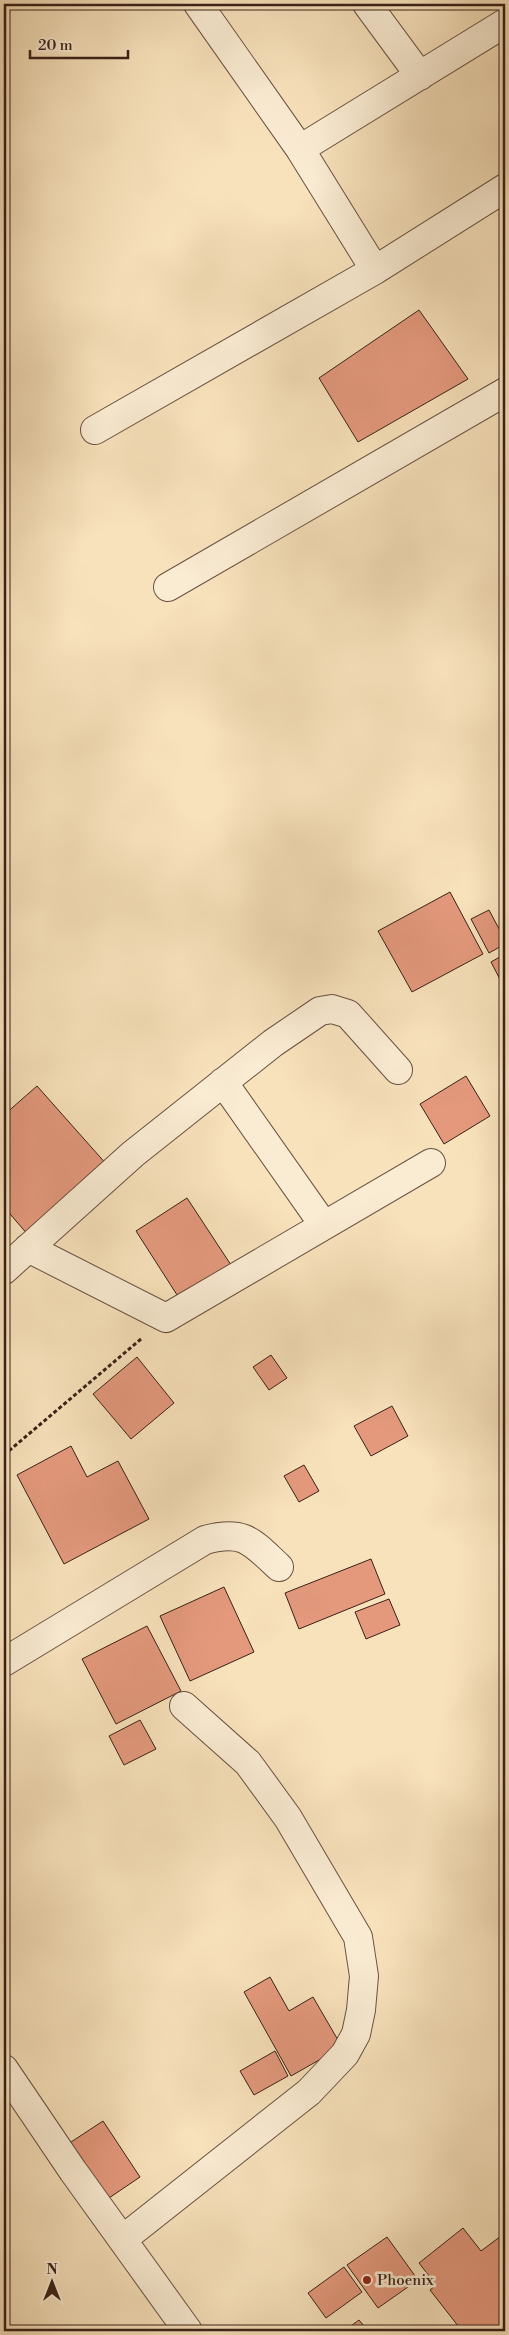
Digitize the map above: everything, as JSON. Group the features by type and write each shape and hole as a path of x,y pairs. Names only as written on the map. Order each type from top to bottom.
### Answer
{"street":[{"path":"198,4 300,149 375,270"},
{"path":"367,4 420,76"},
{"path":"300,149 505,23"},
{"path":"95,430 375,270 505,188"},
{"path":"168,587 505,392"},
{"path":"4,1270 133,1154 223,1082 320,1011 332,1009 348,1014 398,1070"},
{"path":"223,1082 323,1224"},
{"path":"28,1248 166,1318 323,1224 432,1163"},
{"path":"4,1662 205,1540 220,1536 235,1536 249,1539 279,1567"},
{"path":"122,2239 309,2092 345,2054 356,2034 361,2010 364,1976 358,1936 288,1818 248,1763 184,1706"},
{"path":"5,2075 188,2331"}],"path":[{"path":"4,1455 166,1318"}],"building":[{"path":"419,310 468,379 358,442 319,378"},
{"path":"450,892 483,954 412,992 378,931"},
{"path":"489,910 505,940 505,944 489,953 471,919"},
{"path":"505,954 505,989 491,962"},
{"path":"466,1076 490,1116 444,1144 420,1104"},
{"path":"37,1086 108,1166 29,1236 4,1207 4,1115"},
{"path":"187,1198 231,1265 179,1298 136,1231"},
{"path":"271,1355 287,1378 269,1390 253,1367"},
{"path":"137,1357 174,1403 131,1439 93,1394"},
{"path":"392,1406 408,1436 371,1456 354,1426"},
{"path":"71,1446 87,1477 118,1461 149,1519 64,1564 17,1475"},
{"path":"304,1465 319,1491 299,1502 284,1476"},
{"path":"371,1559 385,1594 299,1629 285,1593"},
{"path":"224,1587 254,1652 190,1681 160,1616"},
{"path":"389,1599 400,1625 366,1639 355,1612"},
{"path":"147,1626 181,1691 116,1724 82,1659"},
{"path":"140,1720 156,1749 124,1765 109,1736"},
{"path":"270,1977 289,2011 313,1997 342,2047 291,2076 244,1992"},
{"path":"275,2051 288,2076 254,2095 240,2071"},
{"path":"103,2121 140,2177 106,2200 68,2144"},
{"path":"463,2228 481,2251 505,2233 505,2331 462,2331 430,2290 436,2285 419,2263"},
{"path":"387,2237 418,2280 378,2308 347,2265"},
{"path":"344,2267 362,2292 326,2318 308,2293"},
{"path":"359,2320 368,2331 344,2331"}],"place":[{"name":"Phoenix","path":"367,2280"}]}
